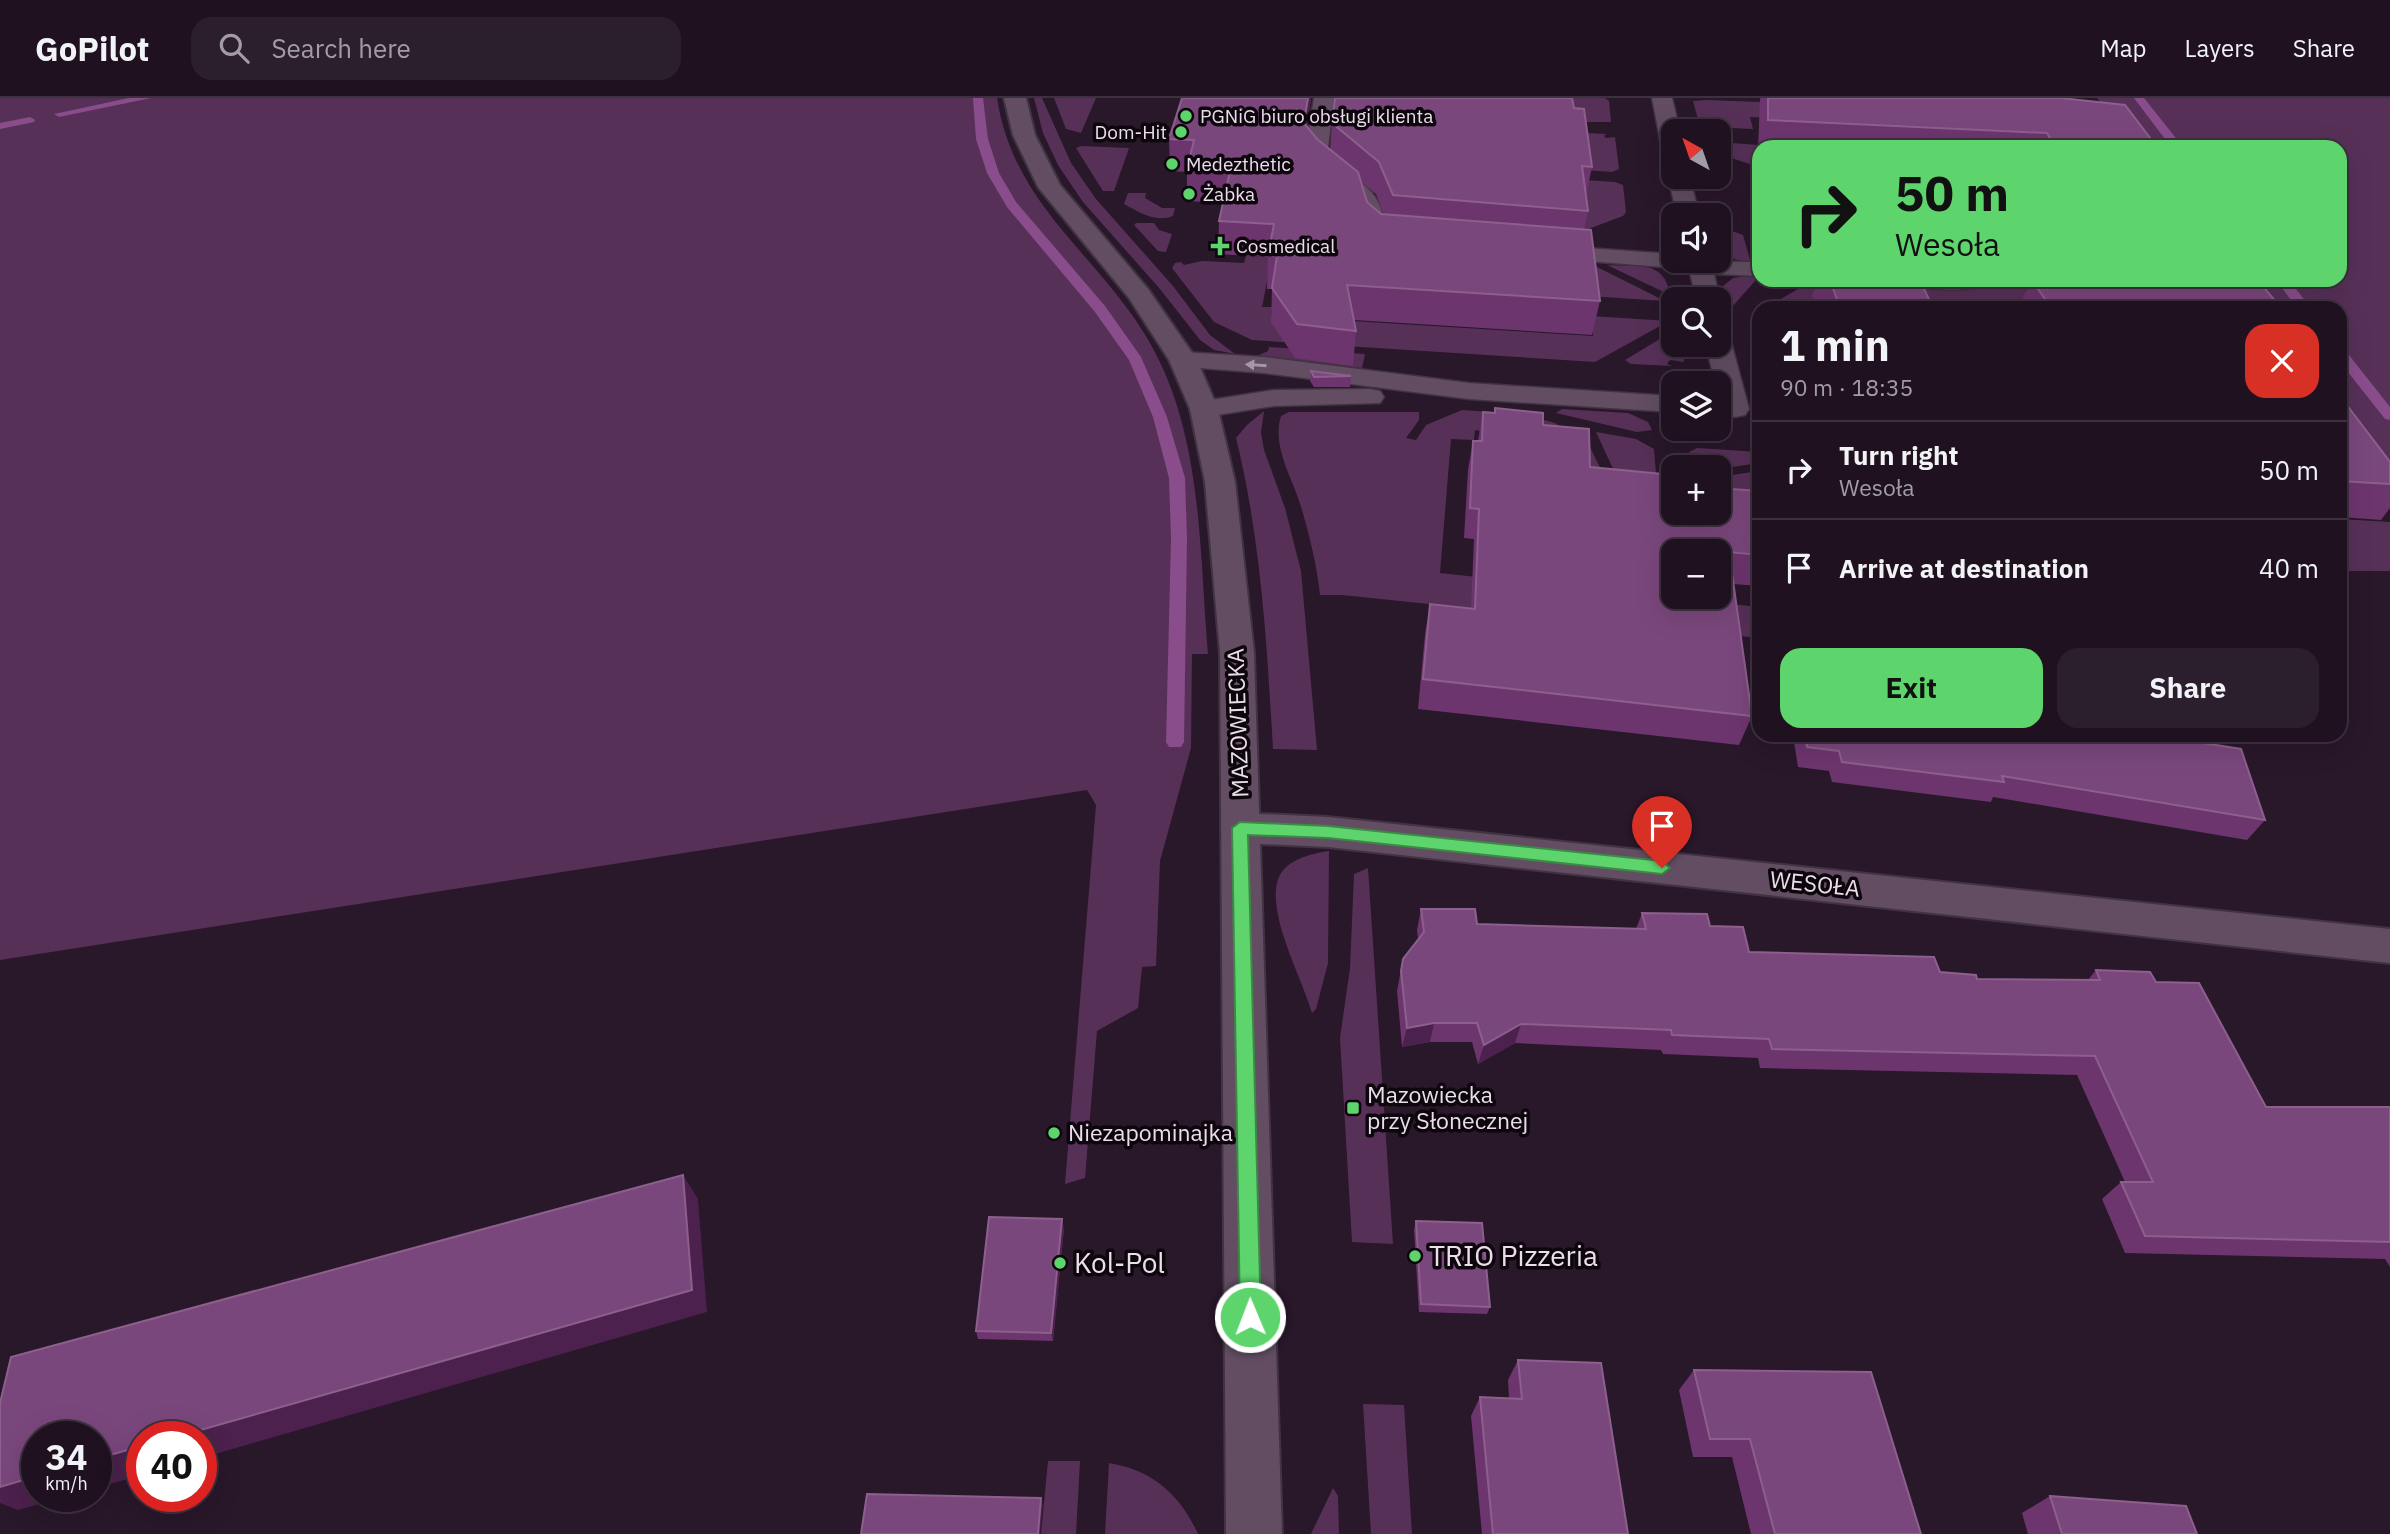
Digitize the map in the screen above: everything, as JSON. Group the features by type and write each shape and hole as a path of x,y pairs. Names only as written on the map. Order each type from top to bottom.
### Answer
{"street":[{"name":"MAZOWIECKA","path":"1015,98 1024,135 1050,187 1139,294 1183,360 1205,409 1220,482 1237,653 1254,1534"},
{"name":"WESOŁA","path":"1240,828 1328,832 2390,946"}],"lane":[{"path":"1324,98 1317,155 1322,165 1365,197 1371,206 1376,233 1386,240 1418,244"},
{"path":"1662,98 1667,119"},
{"path":"1515,250 1661,261"},
{"path":"1731,267 1752,268"},
{"path":"1722,357 1737,409"},
{"path":"1183,360 1277,366 1469,391 1661,403"},
{"path":"1205,409 1274,398 1469,391"}],"shaded area":[{"path":"0,98 997,98 1006,136 1021,170 1039,200 1129,311 1150,343 1167,379 1180,416 1189,455 1200,534 1208,654 1192,654 1191,748 1160,861 1156,966 1142,967 1138,1008 1097,1031 1085,1178 1065,1184 1096,805 1087,790 0,960"},
{"path":"1034,98 1042,98 1071,163 1096,199 1173,286 1210,335 1235,354 1214,350 1200,340 1160,289 1083,202 1058,165 1043,133"},
{"path":"1054,98 1096,98 1081,133 1066,129"},
{"path":"1562,98 1605,98 1609,101 1611,122 1565,122"},
{"path":"2097,98 2390,98 2390,502 2347,452 2347,301 2167,301 2101,287 2347,287 2347,140 2119,140 2112,118"},
{"path":"1693,101 1786,103 1798,119 1750,117 1753,129 1731,128 1731,119 1698,119"},
{"path":"1567,132 1615,137 1619,169 1612,172 1571,169"},
{"path":"1731,143 1752,145 1752,165 1731,158"},
{"path":"1076,148 1129,148 1114,191 1103,191"},
{"path":"1584,180 1623,185 1626,212 1623,216 1559,240 1586,199"},
{"path":"1128,193 1146,193 1145,198 1162,208 1175,208 1173,216 1147,216 1135,210 1124,204"},
{"path":"1154,223 1159,230 1172,234 1166,252 1158,251 1134,225"},
{"path":"1732,231 1743,235 1751,263 1731,258"},
{"path":"1246,256 1272,257 1262,307 1272,307 1271,316 1593,336 1591,316 1661,320 1661,325 1595,362 1252,340 1214,322 1172,268 1175,263 1181,262 1184,265 1202,261 1244,263"},
{"path":"1593,265 1661,301 1588,296"},
{"path":"1607,265 1648,267 1656,270 1668,287 1661,287 1661,291"},
{"path":"1752,275 1752,284 1731,308 1731,287 1723,286 1733,278"},
{"path":"1801,287 1857,287 1872,301 1814,300 1778,301"},
{"path":"1898,287 1934,287 2016,287 2029,290 2036,301 1902,301"},
{"path":"1661,338 1661,357 1683,357 1684,362 1670,360 1667,364 1672,366 1631,364 1625,360"},
{"path":"1269,347 1365,354 1362,368 1255,357 1268,351"},
{"path":"1562,409 1628,413 1648,422 1652,430 1637,432 1556,413"},
{"path":"1462,410 1521,414 1555,423 1589,445 1604,476 1537,441 1475,430 1474,440 1451,439 1440,573 1661,597 1661,609 1731,609 1731,604 1752,606 1752,637 1342,595 1320,595 1305,521 1281,451 1281,416 1289,412 1419,412 1419,420 1406,438 1416,440 1426,425"},
{"path":"1264,411 1261,432 1264,450 1285,508 1301,571 1317,750 1273,749 1257,554 1236,438"},
{"path":"1596,432 1636,439 1654,449 1656,474 1644,471 1615,473"},
{"path":"1697,448 1752,452 1752,464 1731,467 1731,455 1690,455 1689,452"},
{"path":"1752,472 1752,507 1731,503 1731,475"},
{"path":"2347,519 2390,522 2390,571 2347,571"},
{"path":"1329,851 1328,963 1316,1009 1312,1013 1282,931 1276,897 1277,883 1280,875 1291,864 1306,856"},
{"path":"1368,868 1393,1244 1352,1242 1340,1038 1350,968 1354,874"},
{"path":"1363,1404 1404,1405 1412,1534 1371,1534"},
{"path":"1048,1461 1080,1461 1076,1534 1041,1534"},
{"path":"1109,1463 1125,1466 1163,1486 1183,1507 1198,1534 1105,1534"},
{"path":"1333,1488 1338,1496 1339,1534 1311,1534"}],"building":[{"path":"1182,98 1308,98 1304,123 1317,139 1358,172 1367,202 1381,214 1591,230 1600,301 1347,285 1356,331 1297,324 1272,288 1277,256 1268,255 1274,224 1219,221 1230,171 1187,169 1194,140 1169,139"},
{"path":"1335,98 1572,98 1574,108 1584,109 1592,167 1582,166 1588,211 1393,195 1379,162 1332,123"},
{"path":"1768,98 2061,98 2125,105 2152,140 2051,140 2047,133 1768,120"},
{"path":"1832,287 1923,287 1930,301 1838,301"},
{"path":"2037,287 2264,287 2275,301 2046,301"},
{"path":"1311,371 1351,376 1314,377"},
{"path":"2347,405 2390,462 2390,484 2347,481"},
{"path":"1495,408 1543,413 1543,425 1589,429 1590,467 1661,474 1661,525 1731,525 1731,489 1752,490 1752,554 1731,552 1731,539 1661,539 1661,609 1731,609 1731,566 1752,716 1423,679 1430,604 1475,609 1479,509 1470,508 1473,441 1482,441 1483,412 1495,413"},
{"path":"1806,742 2197,742 2241,749 2265,820 2002,776 2004,782 1842,762 1839,751 1807,747"},
{"path":"1421,909 1475,909 1477,924 1646,929 1642,913 1707,914 1710,926 1743,927 1749,952 1934,957 1940,972 1976,975 1977,979 2100,980 2096,970 2150,972 2156,982 2199,983 2266,1107 2390,1107 2390,1242 2145,1236 2121,1182 2153,1182 2095,1056 1772,1049 1769,1039 1672,1035 1671,1030 1521,1024 1484,1045 1477,1023 1434,1023 1407,1028 1401,971 1403,959 1424,932"},
{"path":"683,1175 692,1290 217,1425 217,1421 126,1421 126,1451 112,1454 112,1421 21,1421 21,1481 0,1487 0,1403 11,1357"},
{"path":"989,1217 1062,1219 1051,1333 976,1331"},
{"path":"1416,1221 1482,1223 1490,1307 1421,1304"},
{"path":"1518,1360 1601,1363 1628,1534 1493,1534 1480,1397 1522,1399"},
{"path":"1694,1370 1871,1372 1921,1534 1775,1534 1750,1439 1710,1439"},
{"path":"867,1494 1041,1498 1038,1534 861,1534"},
{"path":"2050,1496 2186,1506 2197,1534 2062,1534"}],"waterway":[{"path":"59,114 146,98"},
{"path":"978,98 982,139 993,173 1011,204 1100,309 1136,360 1160,417 1177,478 1179,538 1175,742"},
{"path":"2139,98 2172,140"},
{"path":"0,126 30,120"},
{"path":"2288,287 2298,301"},
{"path":"2347,362 2390,416"}],"place":[{"name":"PGNiG biuro obsługi klienta","path":"1186,116"},
{"name":"Dom-Hit","path":"1181,132"},
{"name":"Medezthetic","path":"1172,164"},
{"name":"Żabka","path":"1189,194"},
{"name":"Cosmedical","path":"1220,246"},
{"name":"Mazowiecka przy Słonecznej","path":"1353,1108"},
{"name":"Niezapominajka","path":"1054,1133"},
{"name":"TRIO Pizzeria","path":"1415,1256"},
{"name":"Kol-Pol","path":"1060,1263"}],"route":[{"path":"1250,1317 1240,828 1328,832 1662,868"}]}
